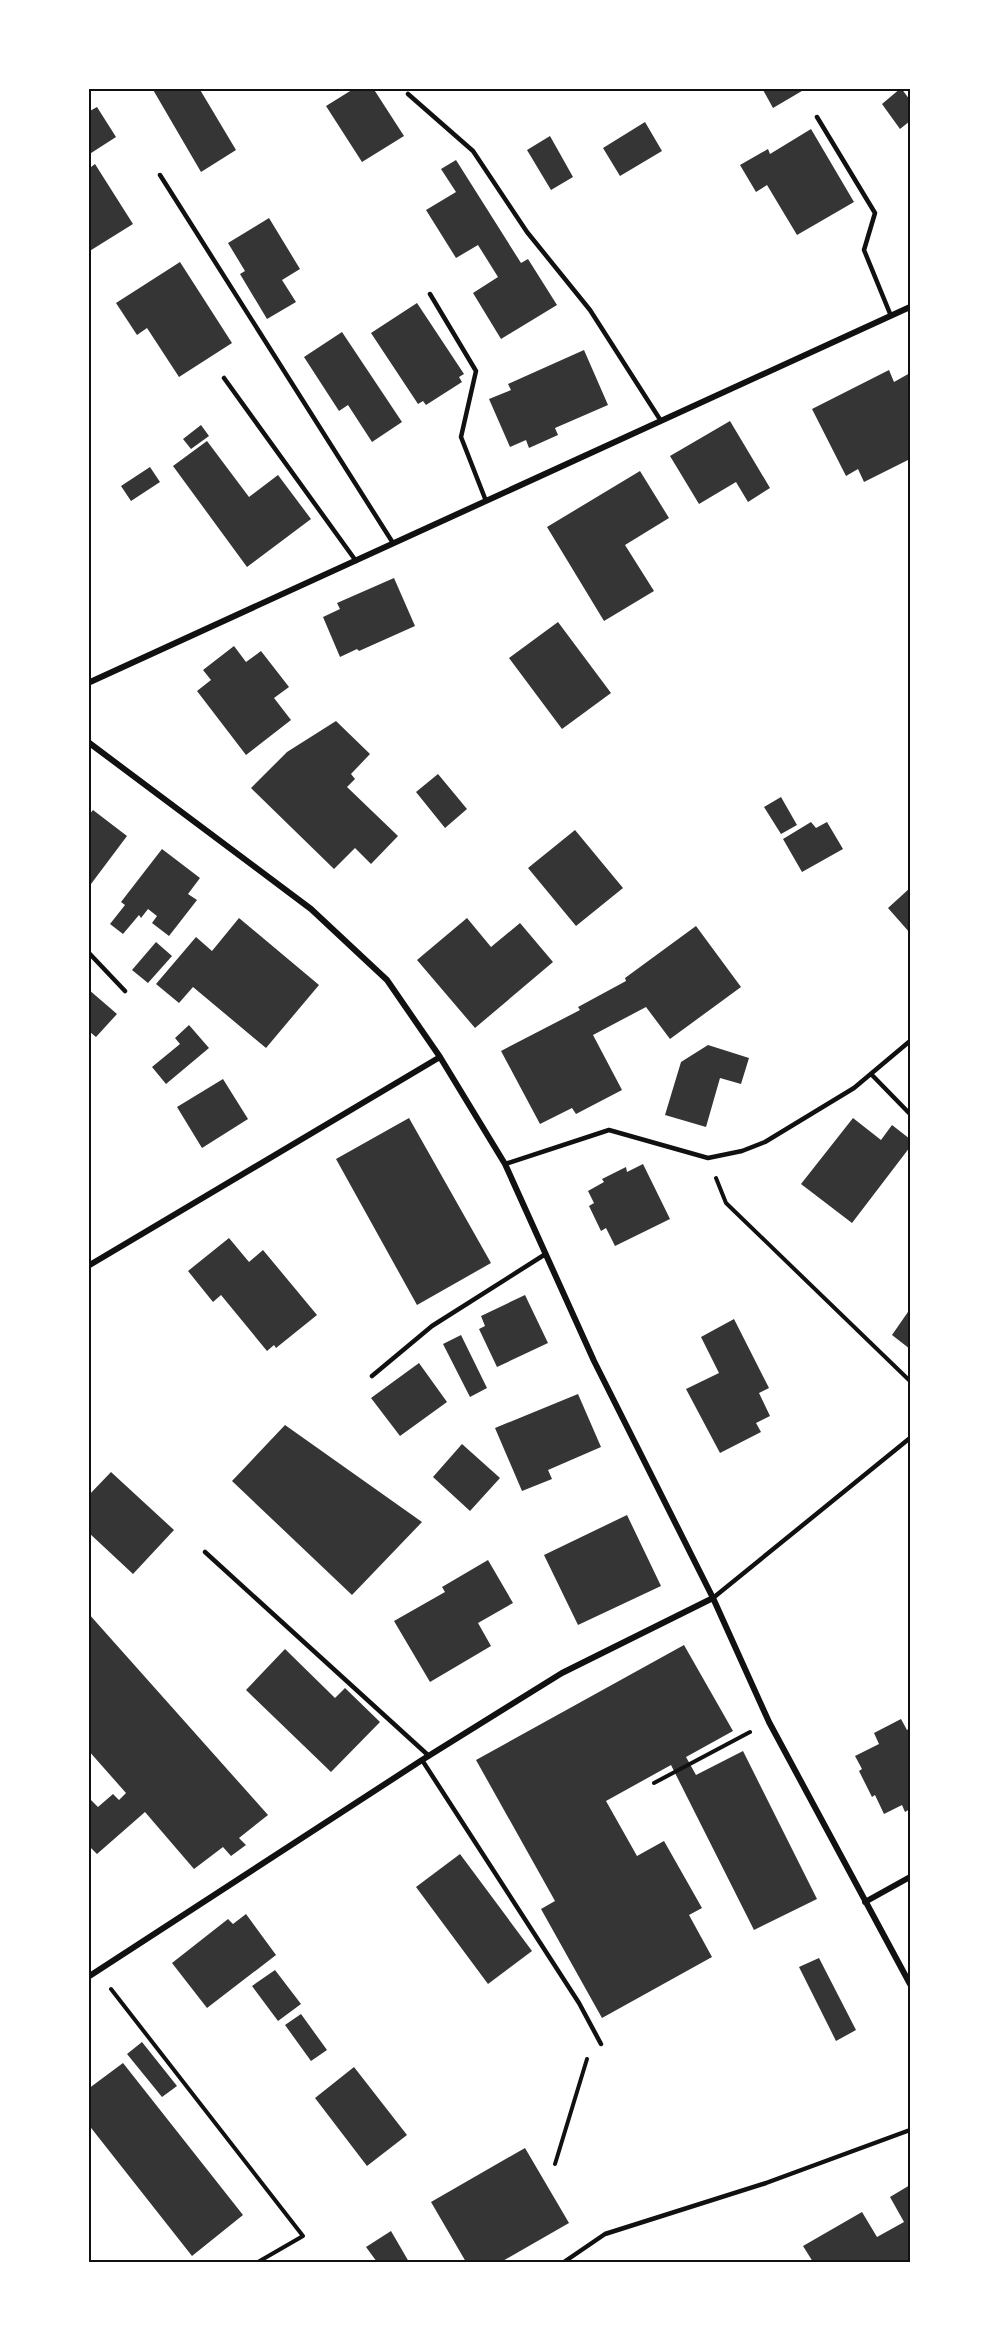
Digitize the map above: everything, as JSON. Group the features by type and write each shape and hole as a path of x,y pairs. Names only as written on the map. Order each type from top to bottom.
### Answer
{"street":[{"path":"88,683 910,307"},
{"path":"88,742 311,909 387,980 440,1057 505,1164 544,1255 594,1361 713,1598 769,1722 910,1984"},
{"path":"88,1266 440,1057"},
{"path":"88,1977 422,1760 562,1673 713,1598"},
{"path":"865,1902 910,1877"}],"lane":[{"path":"408,93 473,151 527,232 590,310 661,421"},
{"path":"817,117 875,213 864,250 891,316"},
{"path":"160,175 393,543"},
{"path":"430,294 476,371 461,437 486,501"},
{"path":"224,378 356,561"},
{"path":"88,952 125,991"},
{"path":"505,1164 609,1130 708,1158 742,1151 765,1142 872,1075 910,1041"},
{"path":"872,1075 910,1114"},
{"path":"372,1376 432,1326 544,1255"},
{"path":"713,1598 910,1438"},
{"path":"205,1552 429,1756"},
{"path":"422,1760 579,2003 601,2044"},
{"path":"564,2262 605,2234 766,2184 910,2130"}],"path":[{"path":"708,1158 726,1203 910,1381"},
{"path":"654,1783 769,1722"},
{"path":"98,1971 303,2236 258,2262"},
{"path":"555,2164 588,2052"}],"building":[{"path":"152,88 199,88 236,150 201,172"},
{"path":"355,88 373,88 404,136 362,162 326,106"},
{"path":"762,88 807,88 773,108"},
{"path":"901,88 910,100 910,121 900,129 882,104"},
{"path":"97,107 116,137 88,155 88,112"},
{"path":"645,122 662,151 620,176 603,148"},
{"path":"811,129 854,202 797,235 767,185 756,192 740,165 768,149 770,154"},
{"path":"550,136 573,177 551,190 527,150"},
{"path":"456,160 521,263 528,259 557,305 501,339 473,293 498,277 478,245 456,258 426,210 456,192 441,169"},
{"path":"88,163 91,167 95,164 133,224 88,252"},
{"path":"269,218 300,269 282,280 296,302 267,319 240,274 245,271 228,243"},
{"path":"180,262 232,343 179,377 147,328 137,335 116,303"},
{"path":"417,303 464,374 459,377 462,382 426,405 423,401 418,404 371,333"},
{"path":"342,332 402,422 372,442 348,405 339,411 304,357"},
{"path":"584,350 608,405 555,428 558,435 529,448 526,440 510,447 489,399 511,390 508,384"},
{"path":"889,370 894,382 910,373 910,459 864,482 858,469 846,476 812,409"},
{"path":"730,421 770,488 748,502 736,482 699,504 670,456"},
{"path":"201,425 209,436 191,449 183,439"},
{"path":"207,441 249,497 278,475 311,519 247,567 173,466"},
{"path":"150,467 160,482 131,501 121,486"},
{"path":"640,471 669,518 625,545 654,591 604,621 547,527"},
{"path":"394,578 415,626 340,657 323,617 340,609 337,603"},
{"path":"558,622 611,693 562,729 509,658"},
{"path":"234,646 246,662 261,651 289,687 274,698 291,720 246,755 197,691 211,680 203,670"},
{"path":"336,721 370,754 351,774 355,779 347,787 398,836 371,864 355,848 334,869 251,788 287,752"},
{"path":"438,774 467,809 445,828 416,792"},
{"path":"781,797 797,825 781,834 764,807"},
{"path":"93,810 127,836 91,884 88,882 88,816"},
{"path":"811,822 816,828 827,822 843,849 802,872 783,839"},
{"path":"575,830 623,888 576,926 528,868"},
{"path":"162,849 200,878 188,894 197,900 169,936 152,923 157,916 148,909 141,918 139,915 123,934 110,924 125,905 121,902"},
{"path":"910,888 910,933 888,908"},
{"path":"239,918 319,985 266,1048 193,987 179,1003 156,984 196,937 212,951"},
{"path":"467,918 491,947 520,923 553,962 475,1028 417,960"},
{"path":"696,926 741,987 670,1039 646,1007 593,1035 622,1090 576,1114 572,1108 540,1124 501,1051 580,1010 578,1007 626,981 625,978"},
{"path":"156,942 172,956 148,983 132,970"},
{"path":"88,989 117,1014 96,1037 88,1033"},
{"path":"189,1025 209,1048 166,1084 152,1067 180,1044 175,1038"},
{"path":"708,1045 749,1058 741,1084 720,1078 706,1127 665,1115 681,1062"},
{"path":"223,1079 248,1119 202,1148 177,1107"},
{"path":"409,1118 491,1263 417,1305 336,1159"},
{"path":"853,1118 881,1140 892,1125 910,1139 910,1147 852,1223 801,1184"},
{"path":"643,1164 670,1219 615,1246 606,1228 601,1231 589,1206 594,1203 588,1191 604,1182 602,1179 626,1167 627,1172"},
{"path":"229,1238 249,1262 263,1250 317,1315 276,1348 274,1345 267,1351 221,1295 213,1302 188,1271"},
{"path":"525,1295 548,1343 497,1367 479,1329 485,1326 481,1316"},
{"path":"910,1309 910,1349 892,1335"},
{"path":"734,1319 769,1388 759,1393 770,1416 756,1423 761,1432 720,1453 686,1389 719,1373 701,1337"},
{"path":"461,1335 487,1388 470,1397 443,1344"},
{"path":"419,1363 447,1402 400,1436 371,1398"},
{"path":"578,1394 601,1447 548,1470 552,1479 522,1491 495,1428"},
{"path":"285,1425 422,1522 352,1595 232,1481"},
{"path":"462,1444 500,1478 470,1511 433,1477"},
{"path":"111,1472 174,1530 133,1574 88,1532 88,1496"},
{"path":"627,1515 661,1586 578,1625 544,1555"},
{"path":"488,1560 513,1603 478,1623 491,1646 430,1682 394,1621 445,1592 442,1587"},
{"path":"88,1613 268,1815 239,1838 246,1845 231,1856 223,1847 194,1869 145,1812 97,1854 88,1845 88,1797 98,1807 113,1794 119,1800 126,1793 88,1750"},
{"path":"684,1645 733,1731 686,1757 696,1775 743,1751 817,1899 754,1930 671,1765 606,1801 637,1856 664,1841 702,1908 689,1915 712,1957 602,2018 541,1909 555,1901 476,1760"},
{"path":"285,1649 335,1698 345,1688 380,1722 331,1772 246,1690"},
{"path":"901,1719 907,1730 910,1728 910,1809 905,1812 902,1805 884,1814 875,1795 872,1797 859,1771 862,1769 855,1756 879,1744 874,1733"},
{"path":"460,1854 532,1951 488,1984 416,1887"},
{"path":"246,1914 276,1955 207,2008 172,1963 228,1919 233,1924"},
{"path":"819,1958 856,2030 836,2041 799,1967"},
{"path":"275,1970 301,2004 278,2021 252,1986"},
{"path":"301,2014 327,2050 311,2061 285,2025"},
{"path":"142,2042 177,2086 162,2097 127,2054"},
{"path":"123,2063 243,2215 192,2256 88,2124 88,2089"},
{"path":"354,2067 407,2135 367,2166 315,2098"},
{"path":"525,2148 569,2223 501,2262 466,2262 431,2202"},
{"path":"910,2185 910,2262 813,2262 803,2246 862,2212 877,2237 904,2222 890,2197"},
{"path":"391,2231 409,2262 377,2262 366,2247"}]}
